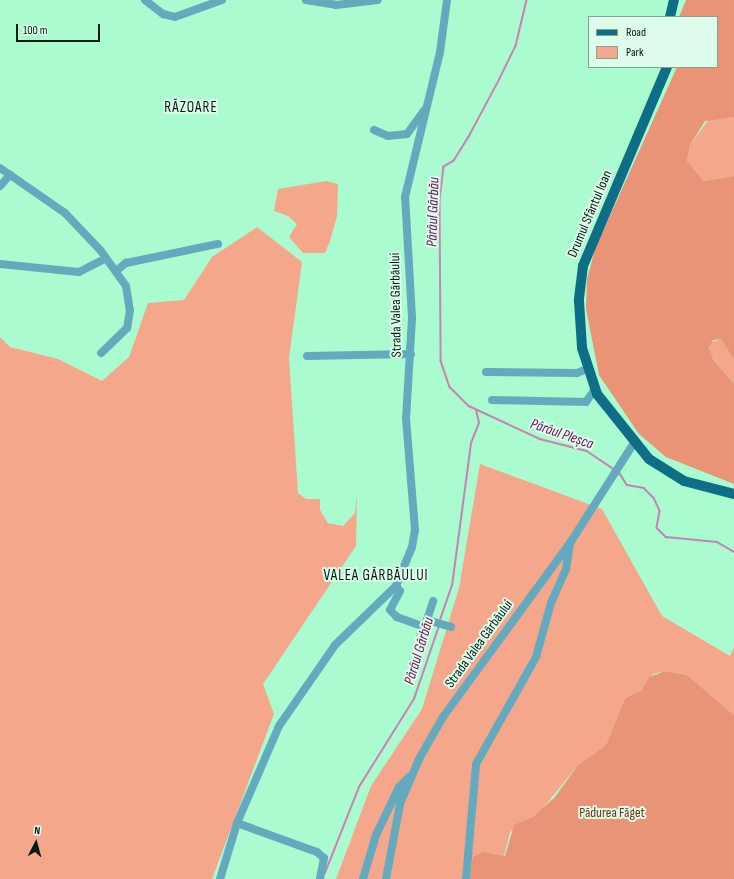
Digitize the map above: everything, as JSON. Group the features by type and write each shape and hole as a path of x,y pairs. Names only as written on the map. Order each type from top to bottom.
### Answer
{"main road":[{"path":"670,16 674,0"},
{"name":"Drumul Sfântul Ioan","path":"667,68 583,266 579,319 587,369 595,389 634,443 671,474 734,494"}],"street":[{"path":"145,0 163,14 175,17 222,0"},
{"path":"306,0 336,5 378,0"},
{"name":"Strada Valea Gârbăului","path":"396,586 415,530 406,419 411,354 405,197 428,104 447,0"},
{"name":"Strada Valea Gârbăului","path":"374,130 388,136 407,134 428,104"},
{"path":"0,168 65,213 116,271 127,292 127,328 101,353"},
{"path":"0,186 10,175"},
{"path":"116,271 126,263 218,244"},
{"path":"0,264 79,272 106,258"},
{"path":"307,356 411,354"},
{"path":"486,372 577,373 587,369"},
{"path":"492,400 586,402 595,389"},
{"name":"Strada Valea Gârbăului","path":"386,879 400,804 411,776 443,716 570,543 616,475 634,443"},
{"path":"466,879 476,764 539,651 551,604 566,569 570,543"},
{"path":"220,879 237,823 279,726 335,645 396,586 400,590 390,610 397,617 424,627 433,601"},
{"path":"426,620 443,625"},
{"path":"363,879 385,815 399,787 411,776"},
{"path":"237,823 317,852 324,858 320,879"}],"green space":[{"path":"686,0 734,0 734,117 705,121 690,145 687,161 704,181 734,176 734,360 721,339 713,340 709,347 713,359 734,384 734,484 666,457 639,434 599,375 586,309 587,279 595,249 677,68 718,68 718,16 679,16"},
{"path":"734,117 734,176 704,181 687,161 690,145 709,119"},
{"path":"326,181 338,184 337,216 330,241 325,253 303,253 289,237 297,224 288,216 274,211 278,189"},
{"path":"257,227 302,262 289,358 298,493 306,499 320,499 320,510 328,523 343,526 355,513 357,494 356,546 263,684 274,714 212,879 0,879 0,337 10,347 58,359 102,381 129,357 148,303 184,300 212,257"},
{"path":"721,339 734,360 734,384 711,356 709,343"},
{"path":"480,464 602,509 662,616 730,656 734,647 734,715 687,675 665,671 653,674 641,691 625,698 606,745 578,765 540,812 510,832 504,856 489,853 469,879 336,879 371,786 422,709 459,588"},
{"name":"Pădurea Făget","path":"665,671 687,675 734,715 734,879 469,879 473,857 484,852 505,856 514,825 533,817 555,797 578,765 606,745 625,698 641,691 649,677"}],"waterway":[{"name":"Pârâul Gârbău","path":"527,0 516,46 500,79 469,137 454,161 444,167 440,201 441,361 450,387 469,406 540,439 587,451 614,469"},
{"name":"Pârâul Gârbău","path":"440,620 452,586 471,443 479,423 476,410"},
{"name":"Pârâul Pleșca","path":"619,472 627,485 644,488 654,498 660,511 657,528 666,537 717,542 734,552"},
{"name":"Pârâul Gârbău","path":"325,873 359,787 414,699 439,626"}],"district":[{"name":"RĂZOARE","path":"191,108"},
{"name":"VALEA GÂRBĂULUI","path":"376,576"}]}
